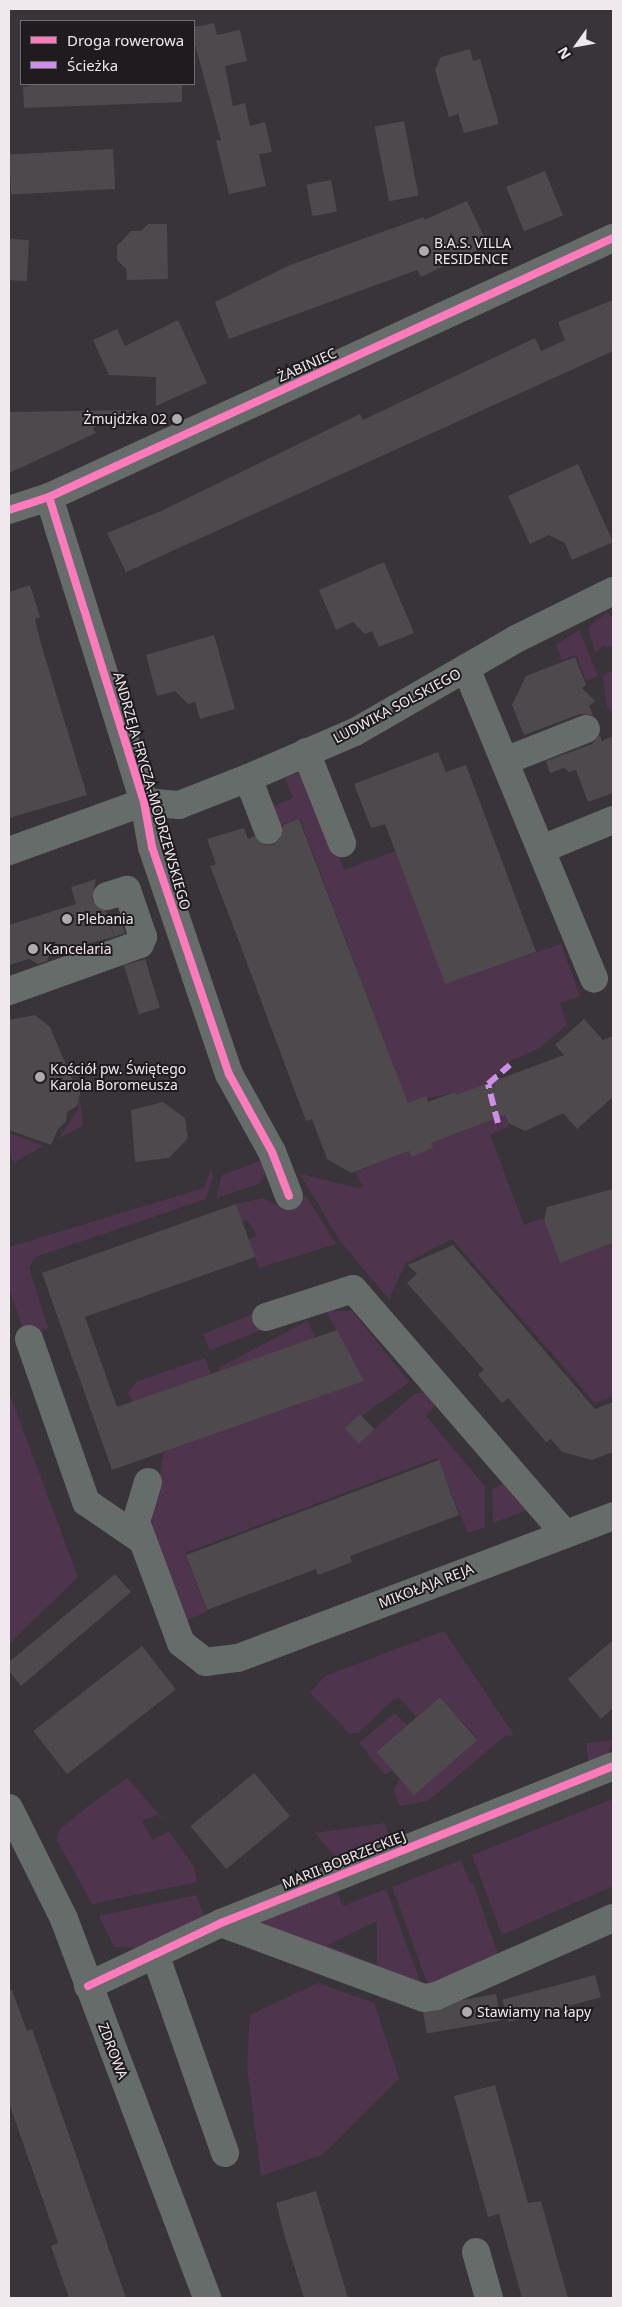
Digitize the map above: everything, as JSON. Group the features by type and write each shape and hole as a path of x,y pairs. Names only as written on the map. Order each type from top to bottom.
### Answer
{"street":[{"name":"ŻABINIEC","path":"9,510 49,497 613,238"},
{"name":"ANDRZEJA FRYCZA-MODRZEWSKIEGO","path":"49,497 144,802 152,847 229,1074 272,1152 289,1196"},
{"name":"LUDWIKA SOLSKIEGO","path":"144,802 179,805 355,732 466,668 613,591"},
{"path":"466,668 594,979"},
{"path":"505,761 586,729"},
{"path":"306,752 342,843"},
{"path":"248,778 268,830"},
{"path":"9,851 144,802"},
{"path":"542,849 613,820"},
{"path":"9,992 140,944 143,937 128,890 107,896"},
{"path":"266,1317 353,1290 565,1534"},
{"path":"29,1339 86,1502 143,1542"},
{"name":"MIKOŁAJA REJA","path":"148,1482 136,1522 181,1643 205,1662 238,1658 613,1516"},
{"name":"MARII BOBRZECKIEJ","path":"88,1986 221,1923 613,1766"},
{"name":"ZDROWA","path":"9,1808 64,1919 88,1986 146,2130 207,2298"},
{"path":"221,1923 424,1998 613,1918"},
{"path":"155,1954 225,2153"},
{"path":"476,2252 489,2298"}],"shaded area":[{"path":"608,612 613,619 613,648 603,646 595,653 588,627"},
{"path":"579,630 598,676 586,681 576,655 562,660 556,645"},
{"path":"613,670 613,716 607,707 603,676"},
{"path":"306,770 344,870 395,851 445,984 561,944 580,996 560,1003 567,1025 540,1048 510,1061 492,1082 509,1127 490,1135 524,1225 543,1218 560,1263 613,1243 613,1396 595,1403 452,1239 406,1263 389,1299 340,1241 300,1174 358,1188 363,1186 355,1172 409,1151 411,1157 432,1148 431,1143 469,1129 455,1092 408,1103 300,819 278,826 271,807 293,798 285,778"},
{"path":"79,1093 83,1126 59,1138 78,1109"},
{"path":"9,1134 43,1146 14,1163 9,1152"},
{"path":"263,1160 266,1170 259,1184 216,1198 222,1175"},
{"path":"211,1169 213,1177 206,1199 35,1257 29,1267 48,1328 26,1337 9,1289 9,1247 204,1188"},
{"path":"306,1196 336,1244 259,1268 248,1240 257,1236 248,1220 242,1222 236,1204 263,1198 280,1207"},
{"path":"326,1311 352,1311 409,1382 345,1428 374,1429 416,1393 428,1392 437,1404 425,1415 485,1486 485,1527 468,1533 437,1458 185,1553 207,1612 182,1622 149,1535 164,1452 363,1381"},
{"path":"255,1313 262,1330 210,1351 203,1334"},
{"path":"307,1321 316,1338 228,1385 219,1368"},
{"path":"205,1358 211,1374 133,1402 128,1392 138,1381"},
{"path":"9,1392 78,1577 9,1644"},
{"path":"509,1479 533,1508 493,1523 492,1490"},
{"path":"444,1631 514,1735 505,1736 428,1801 399,1806 394,1789 400,1778 414,1793 478,1739 440,1697 416,1717 400,1698 393,1700 358,1733 350,1734 310,1693 325,1676"},
{"path":"394,1713 410,1727 379,1754 393,1770 385,1775 359,1743"},
{"path":"613,1740 606,1759 589,1765 586,1743"},
{"path":"127,1778 165,1821 156,1815 142,1821 152,1840 169,1831 194,1867 197,1882 92,1904 56,1838 61,1828"},
{"path":"613,1799 613,1886 502,1935 472,1855"},
{"path":"385,1823 392,1845 358,1858 342,1859 334,1855 315,1833"},
{"path":"461,1860 470,1883 473,1882 500,1960 430,1990 392,1887"},
{"path":"335,1888 343,1906 386,1889 424,1992 246,1922","holes":["377,1921 377,1965 327,1945"]},
{"path":"196,1895 206,1920 135,1948 114,1947 99,1916"},
{"path":"318,1983 374,2003 399,2079 322,2155 261,2176 247,2066 250,2015"}],"building":[{"path":"214,23 217,35 240,30 247,61 225,66 233,106 245,103 250,126 265,122 272,152 259,154 266,186 229,194 216,141 221,140 195,45 195,27"},
{"path":"470,49 473,61 480,59 499,124 464,133 458,114 449,117 435,70 441,57"},
{"path":"33,85 182,85 182,102 24,108 23,87"},
{"path":"404,121 419,196 389,201 375,127"},
{"path":"113,149 115,189 11,194 9,154"},
{"path":"545,171 563,216 524,231 506,187"},
{"path":"331,180 337,211 313,216 306,185"},
{"path":"467,201 488,245 421,277 417,270 229,339 215,302 290,265 424,217 424,220"},
{"path":"148,224 167,224 168,279 127,280 126,269 117,260 117,246 131,231 141,231"},
{"path":"9,239 29,240 27,281 9,280"},
{"path":"613,300 613,351 126,572 107,533 161,511 360,414 363,420 535,338 541,351 565,340 558,322"},
{"path":"178,320 207,383 156,406 156,377 109,375 93,340 117,329 125,346"},
{"path":"133,410 93,428 96,433 9,473 9,412"},
{"path":"578,464 613,542 572,560 565,543 549,535 530,544 508,496"},
{"path":"384,562 414,633 379,647 372,631 365,634 353,622 336,630 319,590"},
{"path":"30,585 40,617 35,619 41,644 87,795 9,818 9,592"},
{"path":"214,635 235,709 200,719 195,702 188,704 175,691 157,696 146,655"},
{"path":"575,657 586,685 582,688 595,701 589,706 593,715 580,714 524,735 512,705 526,676"},
{"path":"600,735 602,741 613,736 613,793 588,802 576,770 569,772 564,768 550,773 546,761 592,744"},
{"path":"438,752 446,772 466,765 536,952 445,984 385,824 371,828 354,784"},
{"path":"299,819 408,1103 426,1096 428,1102 455,1092 456,1095 564,1055 555,1045 584,1019 603,1040 613,1036 613,1097 577,1129 563,1113 525,1131 508,1123 505,1115 431,1143 433,1148 411,1157 409,1151 351,1173 327,1159 312,1119 306,1121 210,866 216,864 207,839 244,828 248,839 254,836 265,845 273,845 280,839 283,825"},
{"name":"Plebania","path":"96,879 92,900 106,911 114,937 50,953 47,961 38,964 29,959 9,965 9,925 76,904 71,887"},
{"path":"121,921 125,933 115,937 111,924"},
{"path":"145,959 160,1008 139,1014 124,965"},
{"name":"Kościół pw. Świętego Karola Boromeusza","path":"35,1015 50,1027 74,1084 83,1082 77,1106 67,1112 66,1122 58,1129 51,1145 9,1130 9,1020"},
{"path":"163,1102 185,1118 188,1138 169,1158 135,1162 131,1110"},
{"path":"613,1189 613,1243 560,1263 544,1220 547,1207"},
{"path":"236,1204 255,1257 85,1317 117,1407 337,1330 364,1381 112,1470 42,1273"},
{"path":"453,1245 595,1409 613,1402 613,1452 592,1460 562,1452 551,1439 546,1442 508,1398 502,1403 478,1375 484,1370 407,1283 417,1274 408,1265"},
{"path":"360,1414 374,1429 359,1444 345,1428"},
{"path":"439,1460 459,1515 350,1556 352,1562 318,1575 316,1569 207,1610 186,1555"},
{"path":"115,1574 131,1592 21,1686 9,1671 9,1662"},
{"path":"613,1640 613,1708 601,1719 568,1679"},
{"path":"142,1646 176,1689 67,1774 33,1731"},
{"path":"440,1697 477,1740 414,1795 377,1752"},
{"path":"254,1773 290,1816 226,1869 190,1826"},
{"path":"595,1975 601,1997 508,2022 502,2000"},
{"path":"9,1990 12,1990 27,2031 32,2029 126,2298 69,2298 51,2246 58,2243 9,2103"},
{"path":"496,1994 501,2021 427,2034 422,2007"},
{"path":"495,2085 528,2203 541,2201 568,2298 522,2298 499,2214 488,2217 454,2096"},
{"path":"316,2191 348,2298 304,2298 284,2234 276,2203"}],"marked path":[{"path":"498,1123 488,1084 510,1065"}],"cycle path":[{"path":"9,510 49,497 613,238"},
{"path":"49,497 144,802 152,847 229,1074 272,1152 289,1196"},
{"path":"88,1986 221,1923 613,1766"}],"place":[{"name":"B.A.S. VILLA RESIDENCE","path":"424,251"},
{"name":"Żmujdzka 02","path":"177,419"},
{"name":"Plebania","path":"67,919"},
{"name":"Kancelaria","path":"33,949"},
{"name":"Kościół pw. Świętego Karola Boromeusza","path":"40,1077"},
{"name":"Stawiamy na łapy","path":"467,2012"}]}
